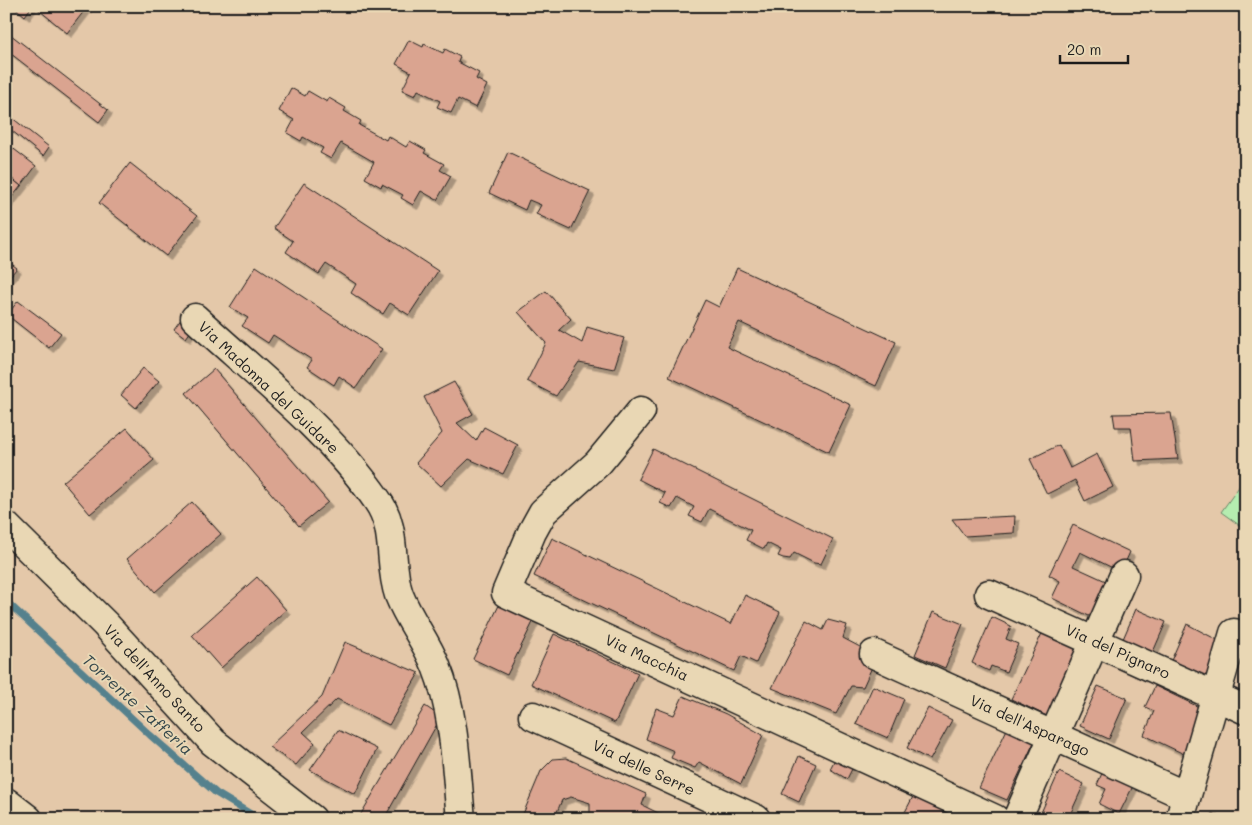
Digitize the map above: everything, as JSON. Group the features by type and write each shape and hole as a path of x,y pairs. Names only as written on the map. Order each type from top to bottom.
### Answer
{"main road":[{"name":"Via Madonna del Guidare","path":"195,318 333,445 378,501 390,527 399,594 426,646 444,691 454,748 461,819"},
{"name":"Via Macchia","path":"641,411 598,463 543,512 532,532 506,593 995,819"},
{"name":"Via dell'Anno Santo","path":"6,526 105,624 213,742 312,819"},
{"path":"1017,819 1124,575"},
{"name":"Via del Pignaro","path":"989,594 1096,640 1246,710"},
{"path":"1183,807 1234,634"},
{"name":"Via dell'Asparago","path":"874,654 1053,735 1183,807"},
{"name":"Via delle Serre","path":"533,716 756,819"},
{"path":"6,802 28,819"}],"green space":[{"path":"1246,477 1246,530 1221,512"}],"building":[{"path":"13,6 32,6 25,16"},
{"path":"34,6 88,6 67,33"},
{"path":"6,31 108,110 99,122 6,50"},
{"path":"409,40 423,47 424,44 443,53 445,49 460,57 458,62 479,73 476,79 487,85 476,108 458,99 451,113 437,107 440,101 418,90 415,96 402,90 411,72 396,64"},
{"path":"291,88 305,96 308,91 327,102 329,98 346,108 344,111 361,121 359,125 386,140 388,136 406,147 410,141 426,150 424,153 444,164 440,170 451,176 437,200 421,191 413,205 401,198 403,195 382,184 381,187 365,178 374,162 341,143 331,159 320,153 323,148 303,137 301,141 287,133 294,120 279,111"},
{"path":"6,113 49,147 43,156 6,126"},
{"path":"6,143 36,166 21,186 6,174"},
{"path":"508,152 590,191 571,230 536,214 541,205 529,200 525,210 489,193"},
{"path":"130,163 197,216 166,256 99,203"},
{"path":"6,174 21,186 6,205"},
{"path":"304,183 438,271 409,315 390,303 383,314 351,293 356,284 326,264 319,274 286,252 293,241 274,228"},
{"path":"6,260 17,268 6,281"},
{"path":"256,266 382,349 356,388 339,376 334,385 307,367 312,360 273,335 268,343 242,326 248,318 230,307"},
{"path":"737,268 896,342 876,386 739,322 727,347 851,405 829,452 669,377 705,300 719,307"},
{"path":"546,291 571,319 559,330 582,343 587,327 624,338 614,369 579,362 556,396 527,381 546,343 518,312"},
{"path":"18,301 61,333 49,348 7,315"},
{"path":"184,315 196,324 186,338 174,329"},
{"path":"143,368 159,381 136,408 121,395"},
{"path":"214,369 328,502 299,526 186,393"},
{"path":"454,382 473,414 457,423 476,441 484,427 518,445 503,474 469,459 441,486 416,463 442,433 424,397"},
{"path":"1171,413 1178,459 1135,461 1131,427 1115,427 1113,414"},
{"path":"127,428 154,460 90,514 63,482"},
{"path":"1059,445 1070,468 1097,454 1113,487 1085,501 1075,480 1047,494 1030,459"},
{"path":"653,449 833,539 821,564 814,563 794,553 790,559 778,556 781,550 767,543 764,549 746,540 751,530 709,509 702,522 689,516 694,507 677,498 671,508 660,503 665,493 638,479"},
{"path":"192,502 221,534 155,592 127,559"},
{"path":"1015,516 1014,533 965,536 952,519"},
{"path":"1073,525 1130,552 1121,572 1080,552 1073,566 1108,582 1091,617 1052,598 1060,581 1049,575"},
{"path":"552,538 731,624 745,595 780,612 756,663 741,656 734,671 534,576"},
{"path":"257,577 286,610 221,668 192,635"},
{"path":"503,597 537,614 507,675 473,659"},
{"path":"1136,609 1166,622 1153,652 1123,639"},
{"path":"933,612 963,624 945,668 915,655"},
{"path":"992,617 1011,626 1006,639 1018,644 1006,672 991,666 989,671 972,663"},
{"path":"828,620 847,625 843,638 877,656 863,687 851,686 836,714 772,688 806,621 823,630"},
{"path":"1187,624 1225,644 1217,684 1170,663"},
{"path":"1045,627 1082,644 1049,717 1011,699"},
{"path":"554,634 638,673 615,723 531,684"},
{"path":"345,642 419,673 389,725 337,699 303,732 315,743 296,765 269,747 322,697"},
{"path":"873,686 904,699 888,738 856,724"},
{"path":"1098,686 1127,698 1109,739 1080,726"},
{"path":"1155,686 1205,710 1184,754 1144,735 1154,711 1145,707"},
{"path":"683,696 726,714 763,735 741,784 699,762 695,768 671,758 674,751 646,739 656,708 674,715"},
{"path":"425,706 441,717 384,819 358,819"},
{"path":"928,708 952,720 930,760 907,748"},
{"path":"1009,725 1036,738 1007,800 979,788"},
{"path":"338,730 377,749 355,794 310,770"},
{"path":"838,753 856,761 847,779 830,769"},
{"path":"799,756 816,764 799,802 782,794"},
{"path":"566,758 646,794 642,805 670,819 590,819 590,803 571,797 562,800 554,819 521,819 541,771 553,759"},
{"path":"1105,766 1136,780 1119,814 1099,804 1106,789 1097,785"},
{"path":"1059,772 1084,784 1068,819 1050,819 1040,815"},
{"path":"917,789 952,806 945,819 913,819 904,814"},
{"path":"952,806 969,819 945,819"},
{"path":"1212,813 1225,819 1211,819"}],"waterway":[{"name":"Torrente Zafferia","path":"6,601 150,735 216,793 259,819"}]}
